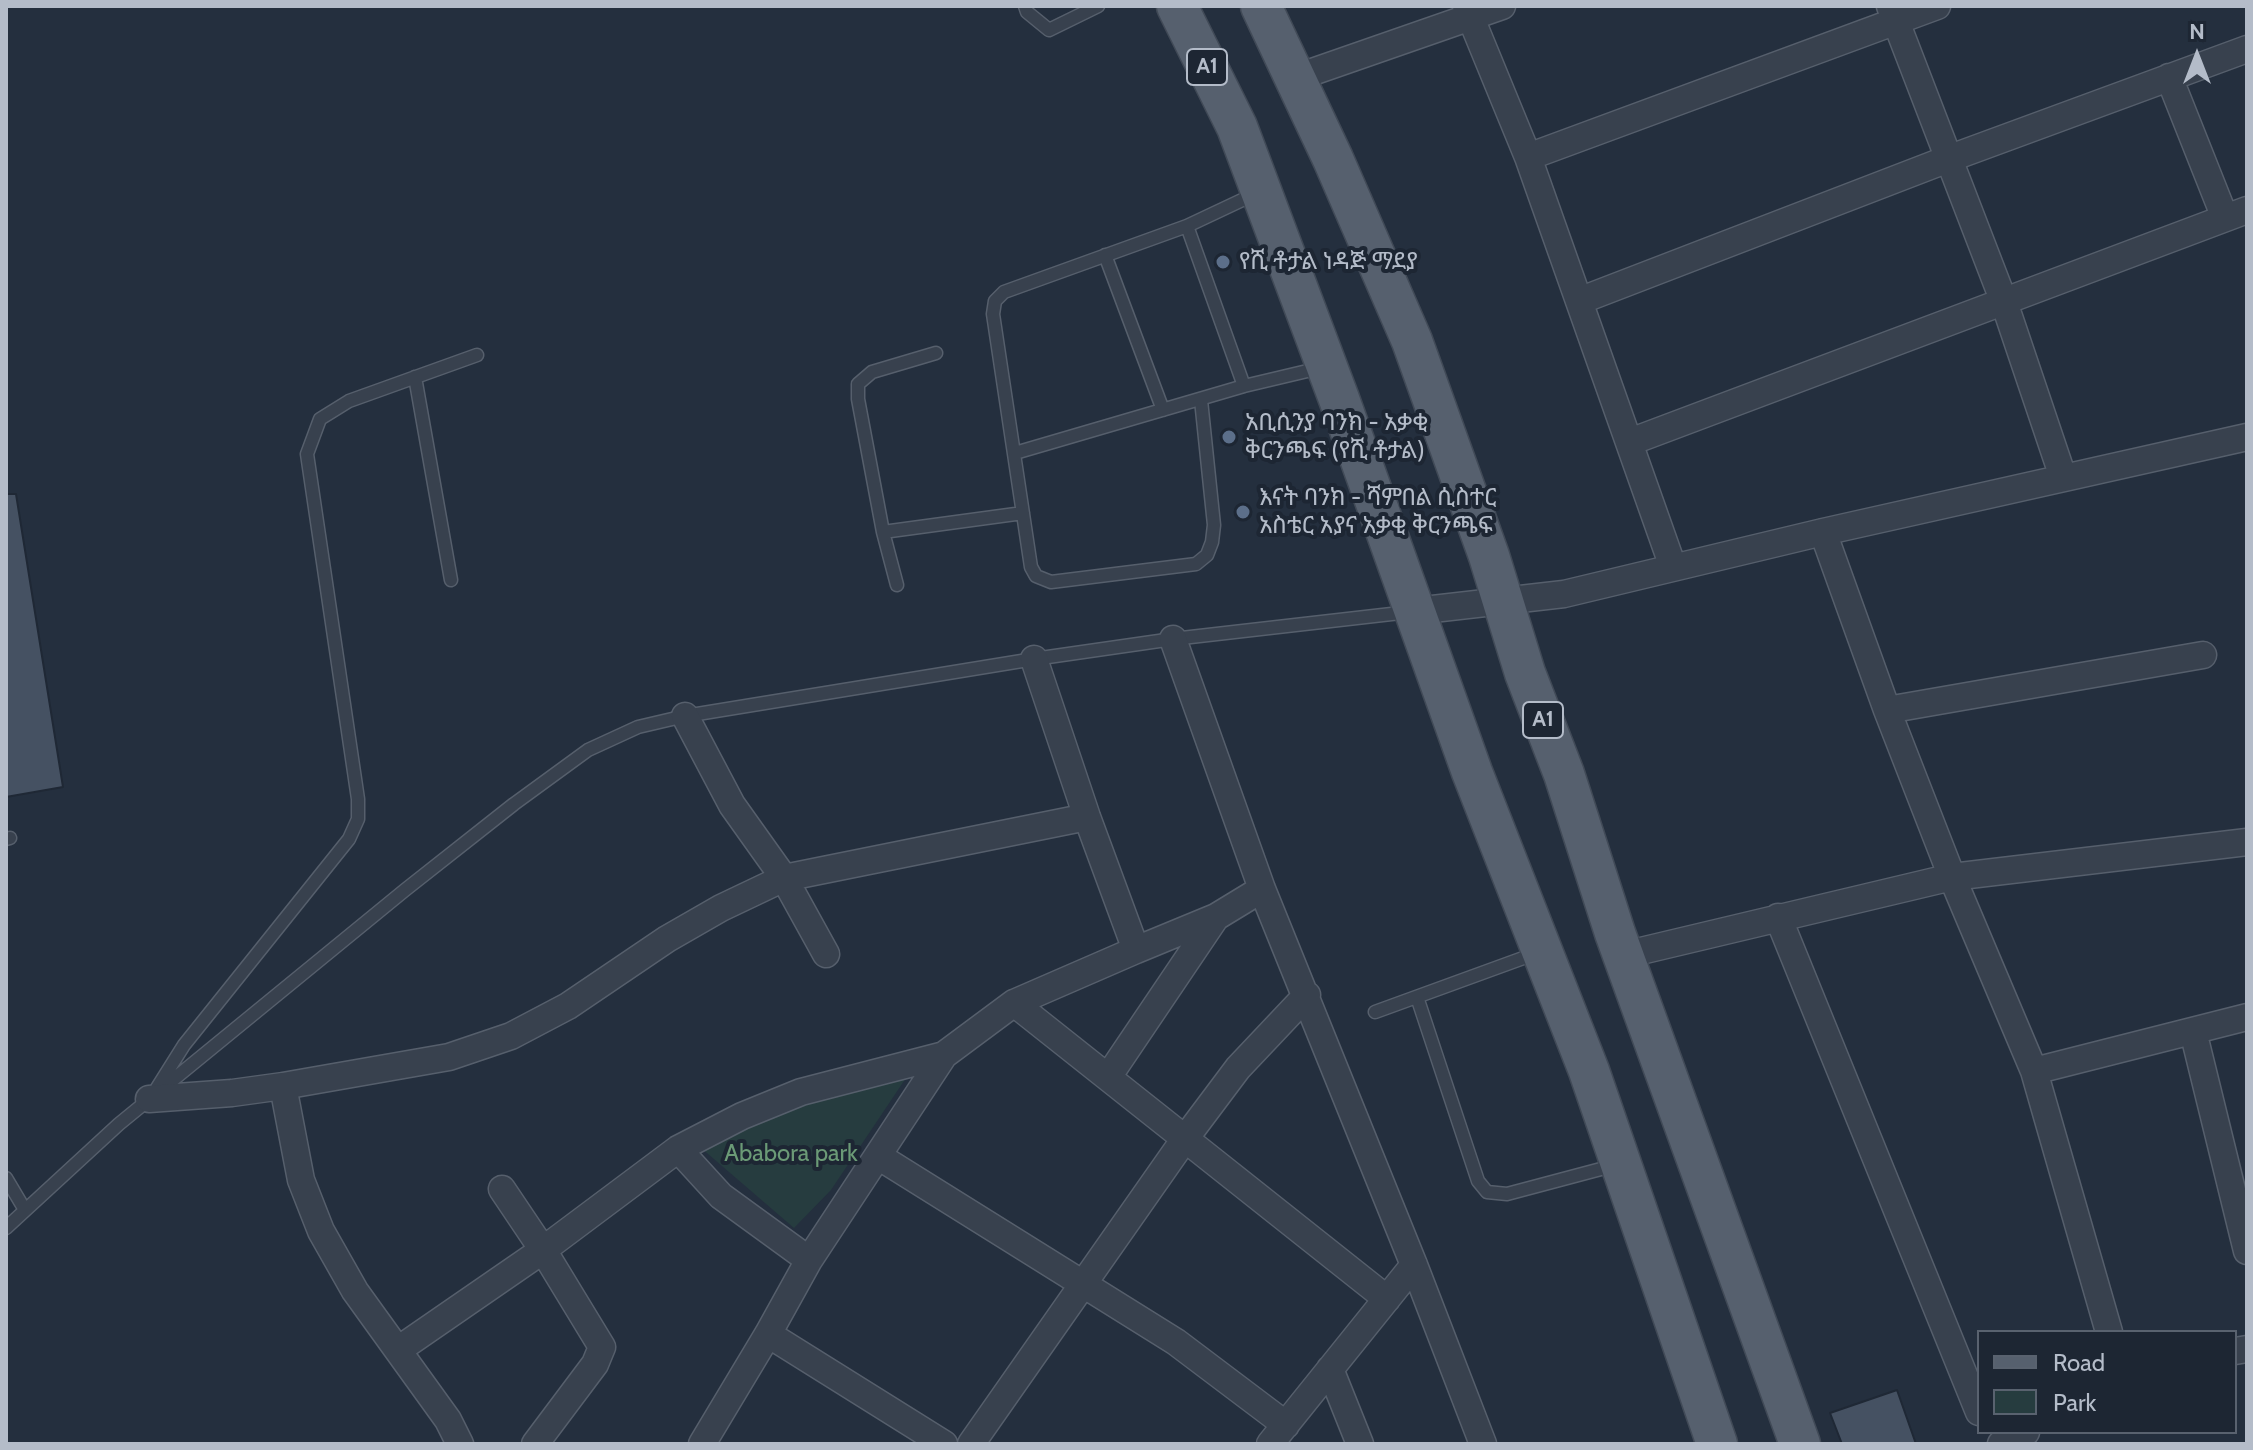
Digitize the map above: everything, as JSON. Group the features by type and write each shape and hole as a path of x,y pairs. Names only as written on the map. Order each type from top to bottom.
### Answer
{"main road":[{"name":"A1","path":"1177,6 1237,127 1261,191"},
{"name":"A1","path":"1261,6 1412,341 1504,601 1525,673 1564,774 1615,933 1800,1444"},
{"path":"1261,191 1472,772 1589,1071 1717,1444"}],"street":[{"path":"1295,78 1468,12 1502,6"},
{"path":"1528,157 1893,14 1937,6"},
{"path":"1468,12 1528,157 1673,567"},
{"path":"1893,14 2004,302 2063,477"},
{"path":"1579,301 1948,159 2247,49"},
{"path":"1630,442 2236,214 2169,77"},
{"path":"1415,611 1564,594 1823,532 2247,437"},
{"path":"1823,532 1952,877 2034,1071 2108,1330"},
{"path":"1173,639 1262,889 1307,995 1483,1444"},
{"path":"1887,710 2203,655"},
{"path":"1034,659 1136,950"},
{"path":"685,716 732,805 784,878 826,954"},
{"path":"149,1099 283,1086 449,1057 511,1036 568,1006 667,939 721,908 784,878 1087,817"},
{"path":"1624,955 1952,877 2247,842"},
{"path":"702,1444 809,1260 944,1055 1014,1003 1216,917 1262,889"},
{"path":"1108,1077 1216,917"},
{"path":"1778,917 1977,1407"},
{"path":"977,1442 1184,1140 1238,1068 1307,995"},
{"path":"1014,1003 1387,1299"},
{"path":"2034,1071 2247,1017"},
{"path":"2193,1031 2247,1251"},
{"path":"398,1350 543,1250 678,1149 742,1116 801,1092 944,1055"},
{"path":"283,1086 301,1180 310,1209 355,1291 448,1420 460,1444"},
{"path":"678,1149 721,1196 809,1260"},
{"path":"878,1156 1176,1342 1278,1435 1414,1265"},
{"path":"502,1189 602,1347 595,1364 535,1444"},
{"path":"768,1334 944,1444"},
{"path":"1330,1369 1360,1444"},
{"path":"2001,1444 2022,1434"}],"lane":[{"path":"1025,6 1027,12 1049,30 1098,6"},
{"path":"1201,400 1214,525 1207,555 1196,564 1051,582 1036,576 1031,567 993,314 995,301 1004,292 1187,226 1261,191"},
{"path":"1187,226 1244,386"},
{"path":"1105,255 1163,410"},
{"path":"897,585 883,532 858,399 858,384 872,372 936,353"},
{"path":"149,1099 184,1045 349,839 358,819 358,799 307,454 320,419 349,401 477,355"},
{"path":"1015,453 1244,386 1327,366"},
{"path":"415,377 451,580"},
{"path":"883,532 1023,513"},
{"path":"6,1228 119,1124 405,890 588,750 638,727 685,716 1034,659 1173,639 1415,611"},
{"path":"1375,1012 1542,951"},
{"path":"1417,997 1478,1181 1487,1192 1507,1194 1621,1164"},
{"path":"6,1178 25,1210"}],"green space":[{"name":"Ababora park","path":"910,1072 831,1190 794,1228 693,1141 732,1121"}],"building":[{"path":"6,494 16,494 63,787 6,797"},
{"path":"1897,1390 1916,1444 1842,1444 1830,1413"}],"place":[{"name":"የሺ ቶታል ነዳጅ ማደያ","path":"1223,262"},
{"name":"አቢሲንያ ባንክ - አቃቂ ቅርንጫፍ (የሺ ቶታል)","path":"1229,437"},
{"name":"እናት ባንክ - ሻምበል ሲስተር አስቴር አያና አቃቂ ቅርንጫፍ","path":"1243,512"}]}
